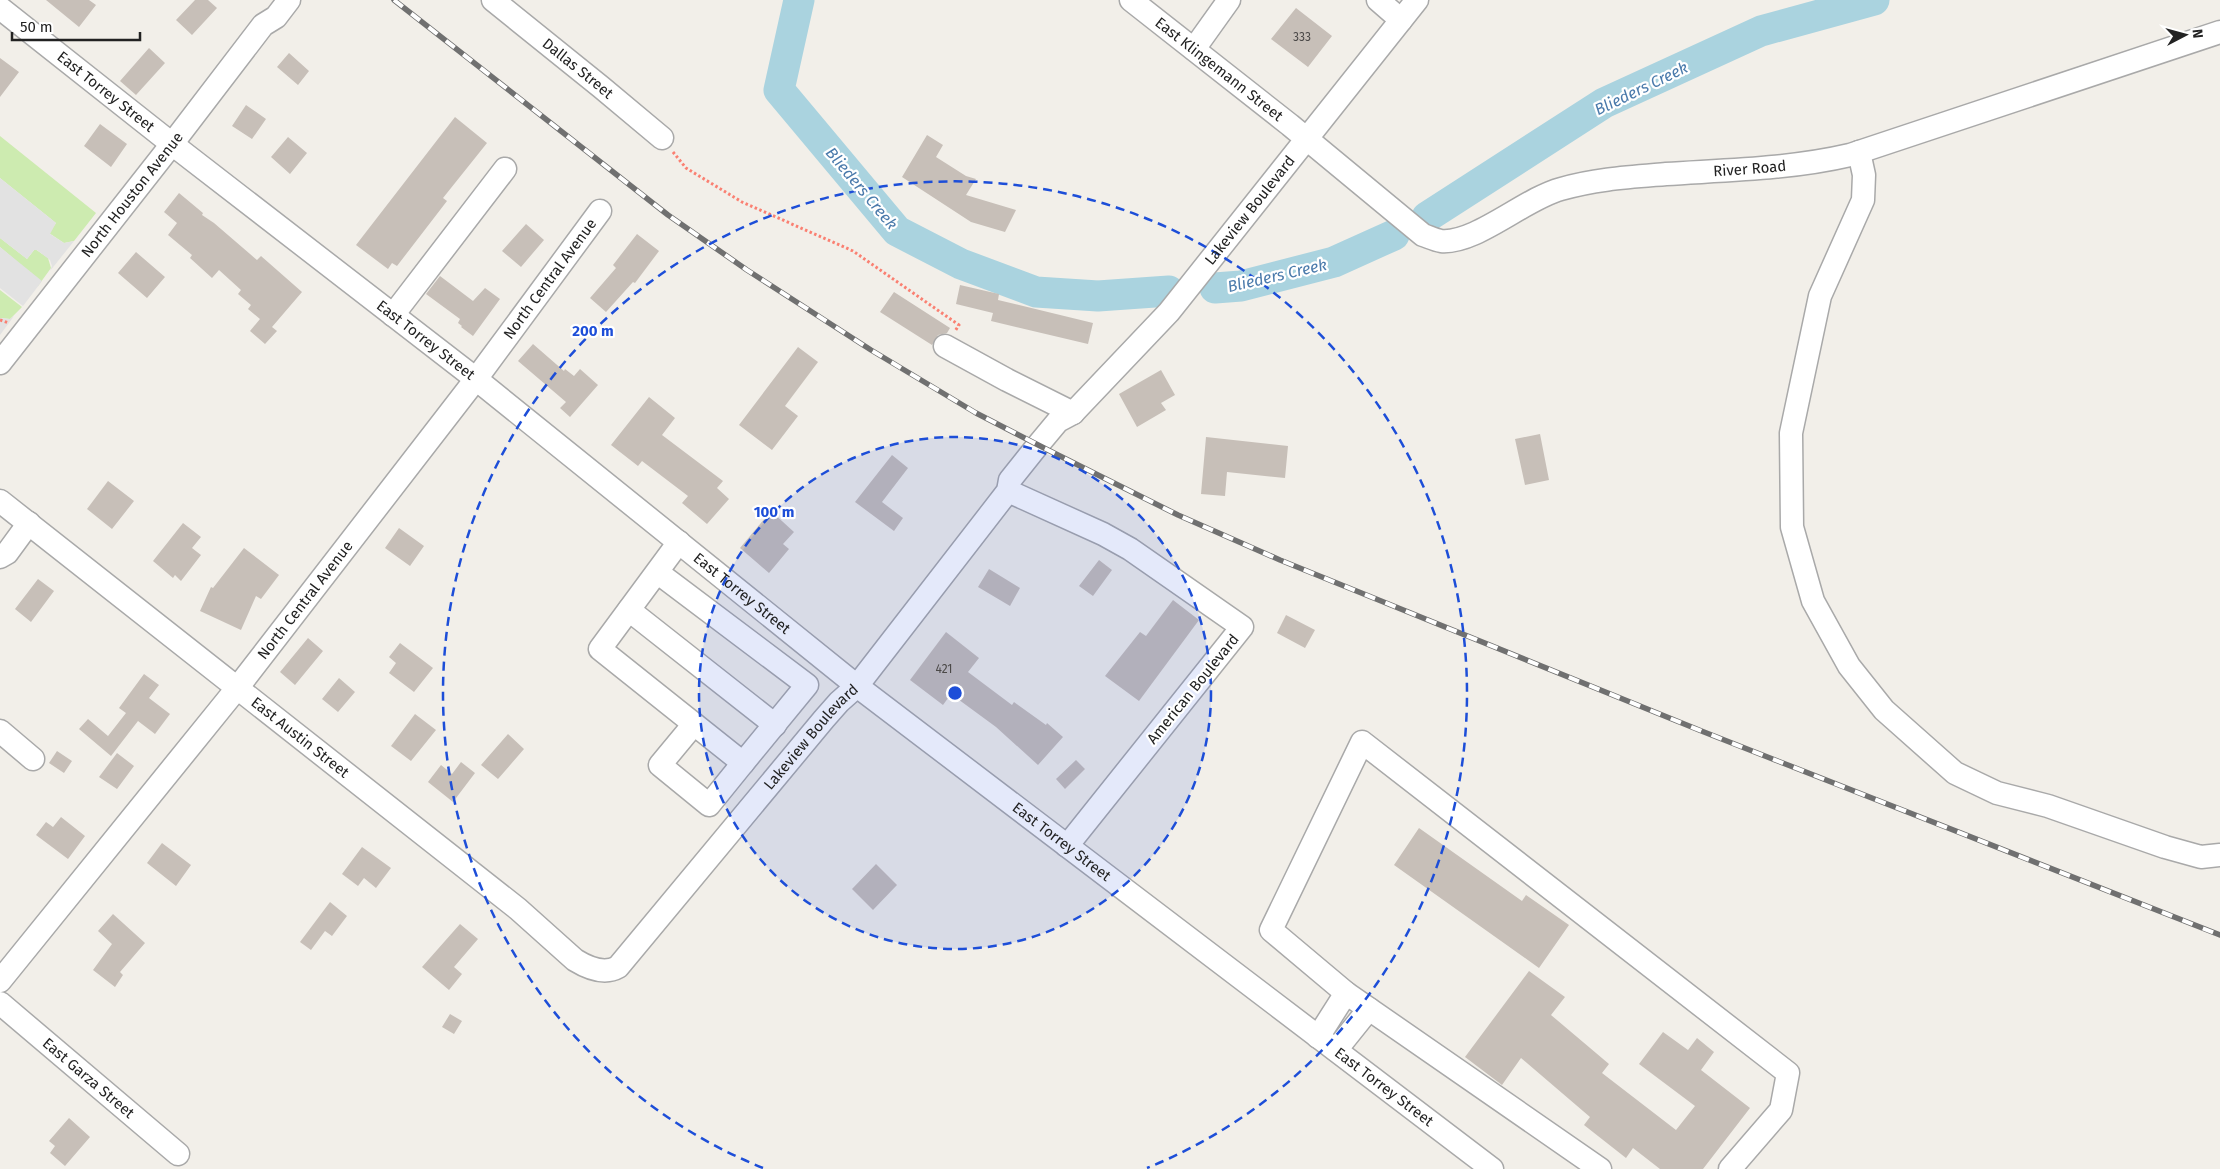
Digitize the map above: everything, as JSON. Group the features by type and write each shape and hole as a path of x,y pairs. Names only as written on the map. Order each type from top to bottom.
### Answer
{"street":[{"name":"North Houston Avenue","path":"263,25 265,12 275,0"},
{"name":"North Houston Avenue","path":"0,363 263,25 276,18 290,0"},
{"name":"Dallas Street","path":"493,0 662,138"},
{"name":"East Klingemann Street","path":"1131,0 1307,140"},
{"path":"1194,49 1229,0"},
{"path":"1378,0 1401,20"},
{"name":"Lakeview Boulevard","path":"603,970 618,967 824,719 857,686 1008,491 1010,480 1038,445 1058,421 1073,413 1170,312 1417,0"},
{"name":"East Torrey Street","path":"0,8 172,144 476,379 857,686 1492,1169"},
{"name":"River Road","path":"1307,140 1423,235 1440,241 1454,240 1476,233 1522,206 1560,189 1611,178 1762,167 1828,160 1859,152 2217,37"},
{"path":"1859,152 1864,175 1862,200 1820,296 1791,432 1792,527 1813,601 1849,666 1878,703 1926,749 1955,773 1997,794 2048,806 2165,847 2201,857 2220,854"},
{"path":"393,315 505,169"},
{"name":"North Central Avenue","path":"0,981 238,687 476,379 600,210"},
{"path":"945,346 1073,413"},
{"name":"American Boulevard","path":"1008,491 1103,534 1130,549 1242,627 1067,846"},
{"name":"East Austin Street","path":"0,500 518,909 575,960 584,966 603,970"},
{"path":"0,557 7,553 29,523"},
{"path":"679,542 600,649 743,763"},
{"path":"657,572 807,685 709,805 660,765 694,724"},
{"path":"629,610 775,725"},
{"path":"0,731 33,759"},
{"path":"1600,1169 1346,993 1271,930 1362,742 1788,1073 1782,1110 1730,1169"},
{"path":"1318,1037 1346,993"},
{"name":"East Garza Street","path":"0,1003 178,1154"},
{"path":"1336,1050 1369,1009"}],"path":[{"path":"662,138 686,168 742,202 853,251 959,325 945,346"}],"green space":[{"path":"0,136 96,213 74,241 64,243 49,233 56,223 0,178"},
{"path":"0,238 27,259 35,249 48,258 51,268 38,286 13,258 0,247"},
{"path":"0,290 22,307 10,319 0,318"}],"shaded area":[{"path":"0,178 56,223 50,234 64,243 74,241 50,271 52,266 50,260 37,250 34,250 27,259 0,238"},
{"path":"0,247 42,281 23,306 0,288"},
{"path":"14,316 0,335 0,318 10,319"}],"building":[{"path":"46,0 89,0 96,5 79,27"},
{"path":"195,0 208,0 217,8 192,35 176,20"},
{"path":"1296,8 1332,36 1308,67 1271,39"},
{"path":"149,48 165,63 136,95 120,81"},
{"path":"289,53 309,71 298,85 277,67"},
{"path":"0,58 19,72 0,97"},
{"path":"246,105 266,119 252,139 232,126"},
{"path":"455,117 487,143 443,198 447,201 397,266 392,263 388,269 356,245"},
{"path":"100,124 127,144 111,167 84,146"},
{"path":"927,135 943,145 936,157 966,176 976,179 966,195 1016,210 1005,232 971,222 902,177"},
{"path":"288,137 307,153 290,174 271,157"},
{"path":"179,193 203,213 202,215 257,260 261,256 302,292 272,327 277,331 265,344 250,331 260,319 248,309 251,305 238,294 241,290 219,270 212,278 190,258 192,255 168,235 177,223 164,212"},
{"path":"526,224 544,240 521,267 502,251"},
{"path":"637,234 659,251 635,283 633,282 606,312 590,298 616,268 613,265"},
{"path":"136,252 165,277 147,298 118,273"},
{"path":"440,276 473,301 485,288 500,299 473,336 461,327 458,323 460,319 426,294"},
{"path":"960,285 999,294 998,300 1093,323 1088,344 991,321 993,313 956,304"},
{"path":"894,292 950,328 947,333 938,335 932,345 880,312"},
{"path":"533,344 564,371 565,369 574,376 580,369 598,385 570,417 560,408 566,402 518,361"},
{"path":"798,347 818,362 785,406 798,416 772,450 739,425"},
{"path":"1161,370 1175,395 1161,403 1166,410 1137,427 1119,394"},
{"path":"649,397 675,418 662,435 723,481 717,488 729,499 707,524 682,503 688,496 642,461 638,466 611,445"},
{"path":"1540,434 1549,480 1525,485 1515,439"},
{"path":"1206,437 1288,446 1285,478 1227,472 1225,496 1201,494"},
{"path":"892,455 908,468 882,502 903,518 894,531 855,502"},
{"path":"108,481 134,501 112,529 87,509"},
{"path":"771,511 794,532 783,544 789,549 769,573 740,548"},
{"path":"183,523 201,537 192,548 201,555 181,581 175,575 173,578 153,561"},
{"path":"399,528 424,546 410,566 385,548"},
{"path":"244,548 279,575 261,599 256,596 241,630 200,611 211,587 213,588"},
{"path":"1099,560 1112,570 1093,596 1079,586"},
{"path":"989,569 1020,588 1010,606 978,587"},
{"path":"38,579 54,591 31,622 15,609"},
{"path":"1173,600 1199,620 1139,701 1105,676 1140,632 1146,636"},
{"path":"1286,615 1315,630 1305,648 1277,633"},
{"path":"946,632 979,658 968,672 1012,705 1014,702 1046,725 1047,723 1063,737 1038,765 996,727 951,694 943,705 910,680"},
{"path":"308,638 323,651 295,685 280,672"},
{"path":"400,643 433,668 414,692 389,673 396,663 389,657"},
{"path":"144,674 159,685 149,698 170,714 155,734 138,721 111,756 79,729 88,719 108,736 126,713 119,708"},
{"path":"339,678 355,692 338,712 322,699"},
{"path":"415,714 436,730 411,761 391,746"},
{"path":"508,734 524,749 498,779 481,765"},
{"path":"57,751 72,761 64,773 49,763"},
{"path":"117,753 134,766 117,789 99,777"},
{"path":"1076,760 1085,769 1065,789 1056,779"},
{"path":"461,762 475,773 453,802 428,782 441,765 452,774"},
{"path":"61,817 85,836 68,859 36,835 46,822 53,827"},
{"path":"1419,828 1522,901 1526,895 1569,925 1539,968 1394,865"},
{"path":"162,843 191,865 176,886 147,863"},
{"path":"362,847 391,868 376,888 364,878 358,886 342,874"},
{"path":"876,864 897,885 873,910 852,889"},
{"path":"330,902 347,916 332,936 325,931 311,950 300,942"},
{"path":"113,914 145,943 120,972 123,975 115,987 93,970 112,944 98,931"},
{"path":"460,924 478,939 454,967 462,974 449,990 422,967"},
{"path":"1529,971 1565,997 1551,1015 1609,1064 1602,1073 1676,1130 1695,1106 1639,1064 1663,1032 1688,1050 1697,1038 1714,1052 1701,1070 1750,1108 1703,1169 1660,1169 1633,1148 1626,1158 1584,1125 1590,1117 1521,1058 1502,1085 1465,1057"},
{"path":"450,1014 462,1021 454,1034 442,1027"},
{"path":"69,1118 90,1137 65,1166 50,1153 55,1146 49,1141"}],"waterway":[{"name":"Blieders Creek","path":"799,0 779,90 897,231 961,264 1036,292 1098,296 1169,291"},
{"name":"Blieders Creek","path":"1427,217 1604,103 1761,31 1874,0"},
{"name":"Blieders Creek","path":"1215,288 1241,286 1334,262 1394,235"}],"railway":[{"path":"394,0 668,215 747,270 871,350 976,413 1048,450 1178,515 1280,560 1704,732 2220,935"}]}
